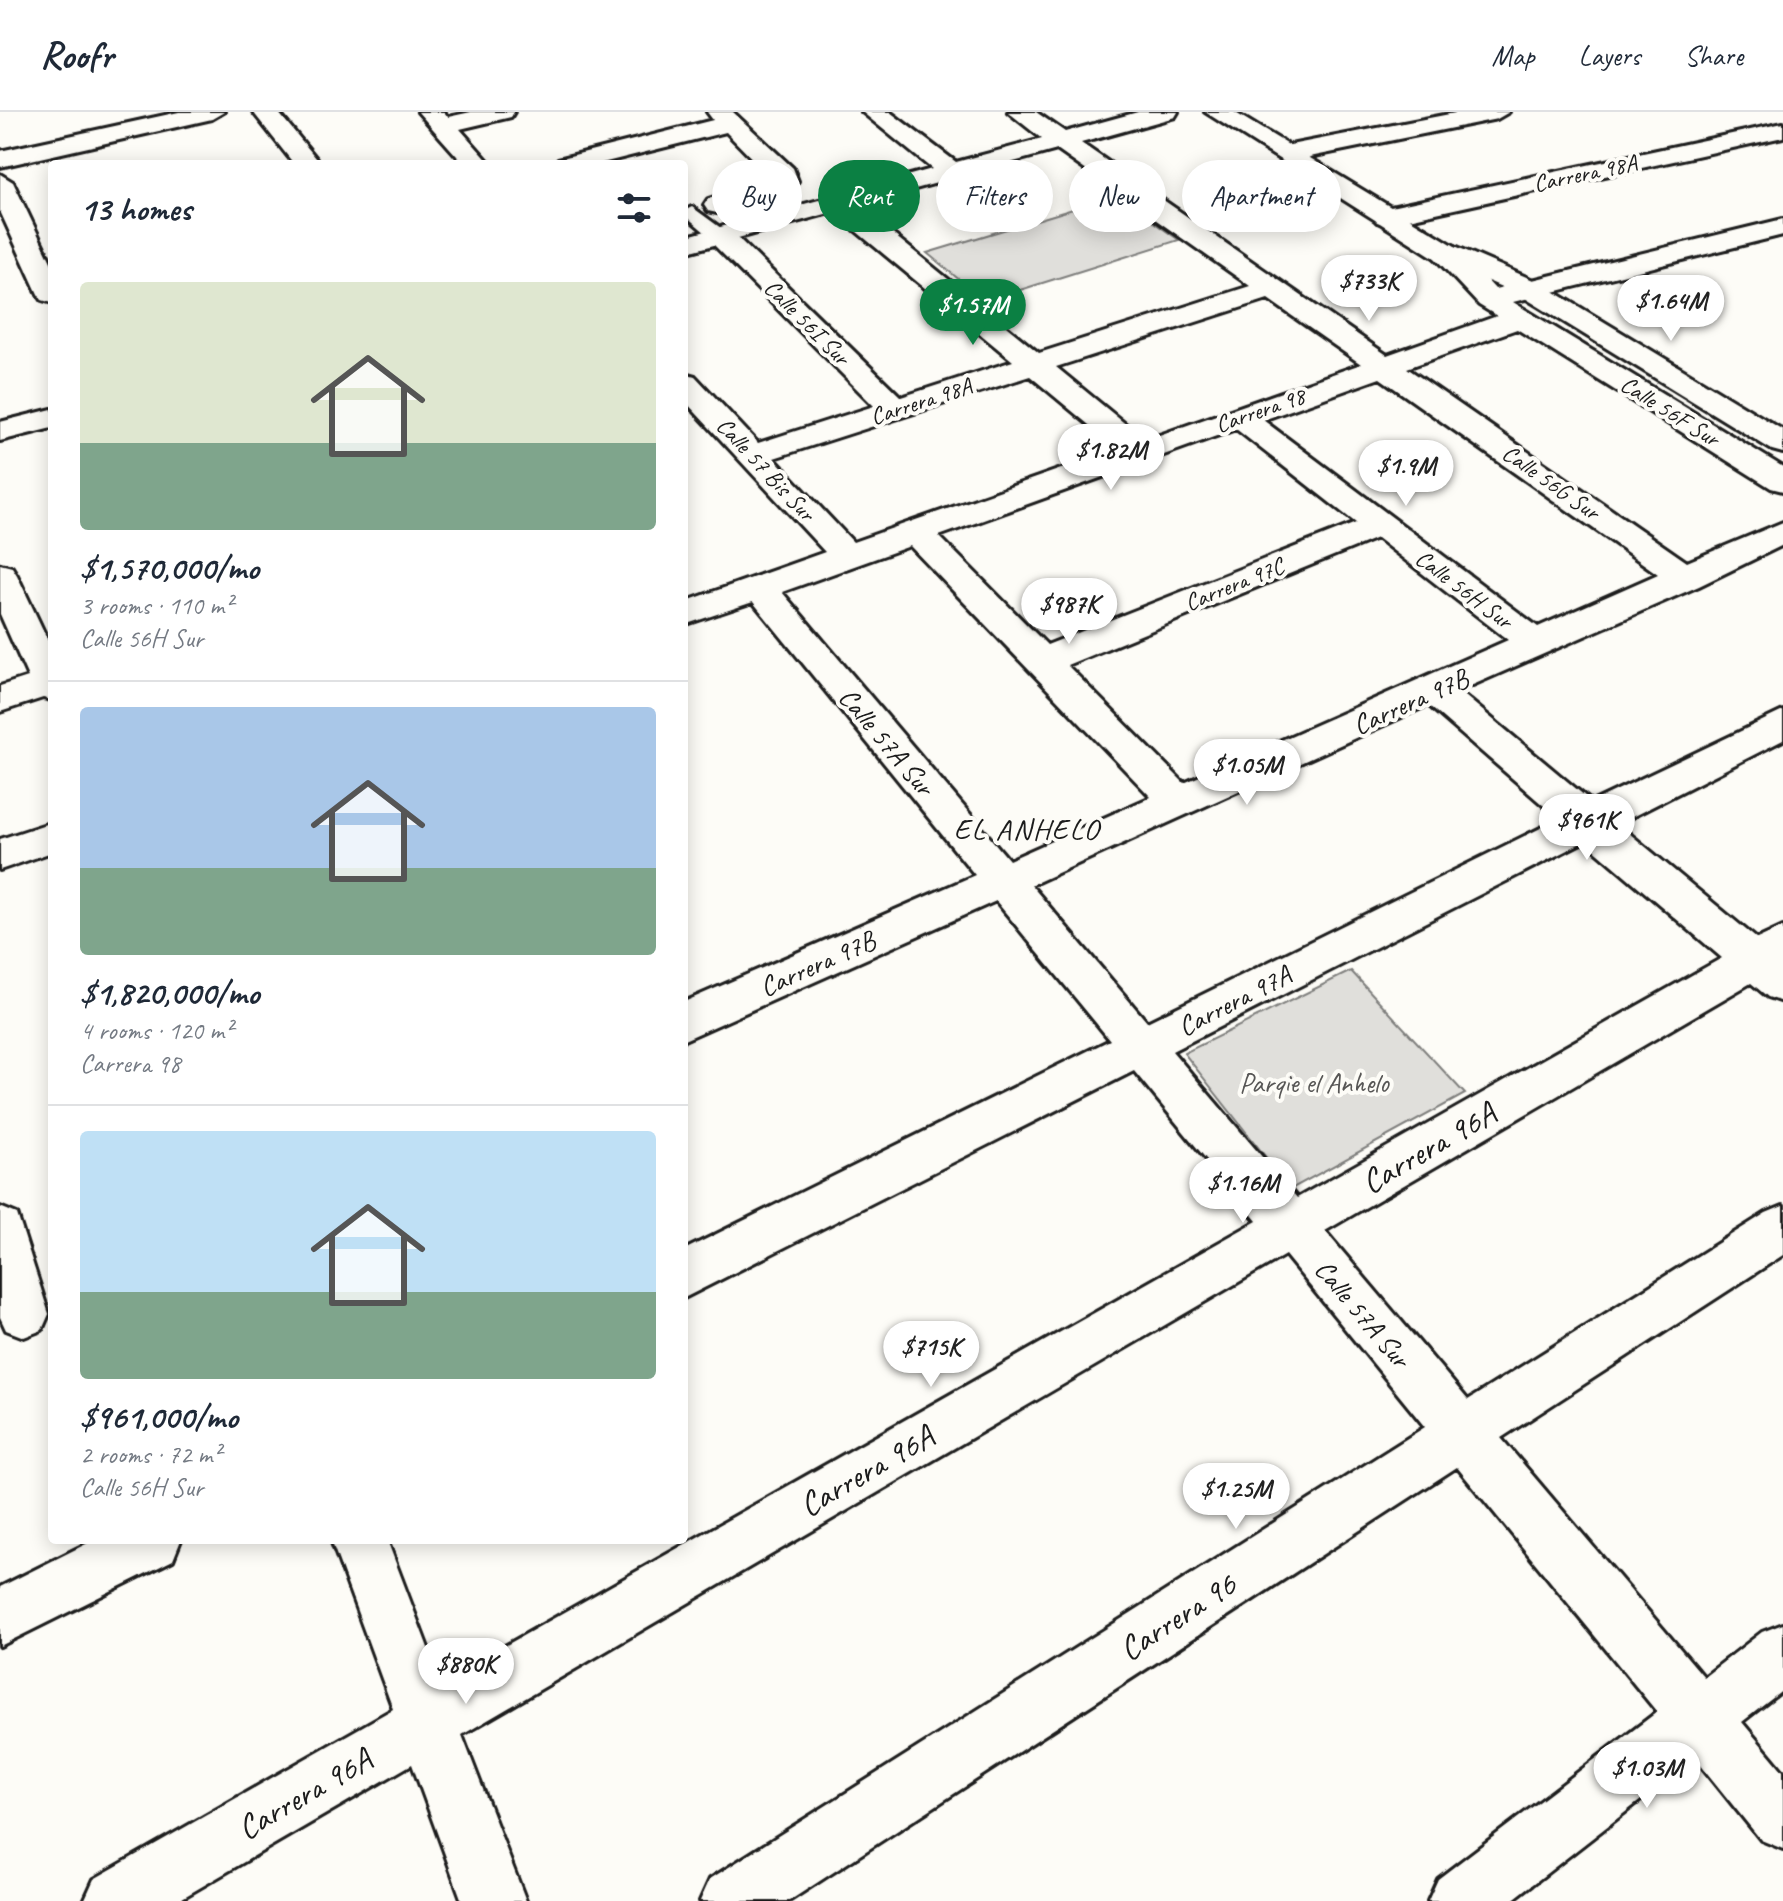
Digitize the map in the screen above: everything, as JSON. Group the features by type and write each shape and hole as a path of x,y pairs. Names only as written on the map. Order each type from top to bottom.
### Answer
{"street":[{"path":"0,159 127,121 212,112"},
{"path":"265,112 305,160"},
{"path":"436,119 502,112"},
{"path":"874,112 937,160"},
{"name":"Calle 56G Sur","path":"1020,112 1687,578"},
{"path":"991,160 1166,112"},
{"name":"Calle 56F Sur","path":"1217,112 1525,304 1783,481"},
{"path":"1285,154 1497,112"},
{"path":"580,160 725,117 784,173 785,181 775,189 688,213"},
{"path":"1719,118 1783,149"},
{"path":"436,119 474,160"},
{"path":"127,121 146,153"},
{"name":"Carrera 98A","path":"1386,216 1783,130"},
{"path":"0,182 48,285"},
{"path":"688,244 818,208"},
{"name":"Carrera 98","path":"688,613 1385,366 1525,304 1783,227"},
{"path":"874,232 1141,452"},
{"name":"Calle 56I Sur","path":"719,235 895,409"},
{"name":"Calle 56F Sur","path":"1445,252 1489,299 1525,304 1783,443"},
{"name":"Carrera 98A","path":"752,455 1272,288"},
{"name":"Calle 57 Bis Sur","path":"688,386 847,556"},
{"name":"Calle 56H Sur","path":"1240,417 1536,644"},
{"path":"0,432 48,419"},
{"name":"Carrera 97C","path":"1042,661 1380,525"},
{"path":"916,532 1179,802"},
{"name":"Carrera 97B","path":"688,1020 1687,578 1783,532"},
{"path":"0,575 48,678"},
{"name":"Calle 57A Sur","path":"759,587 1783,1818"},
{"path":"0,699 48,685"},
{"path":"1433,690 1590,822 1773,963"},
{"name":"Carrera 97A","path":"688,1273 1783,724"},
{"path":"0,855 48,838"},
{"name":"Carrera 96A","path":"116,1901 1291,1226 1773,963"},
{"name":"Carrera 96","path":"732,1901 1783,1228"},
{"path":"0,1229 25,1313"},
{"path":"0,1617 145,1544"},
{"path":"360,1544 494,1901"},
{"path":"1460,1901 1783,1653"}],"lane":[{"path":"688,213 719,235"}],"green space":[{"path":"1069,210 1069,232 1166,231 1179,240 985,301 927,253 997,232 1053,232 1053,215"},
{"name":"Parqie el Anhelo","path":"1351,971 1465,1094 1291,1189 1184,1053"}],"district":[{"name":"EL ANHELO","path":"1027,829"}]}
